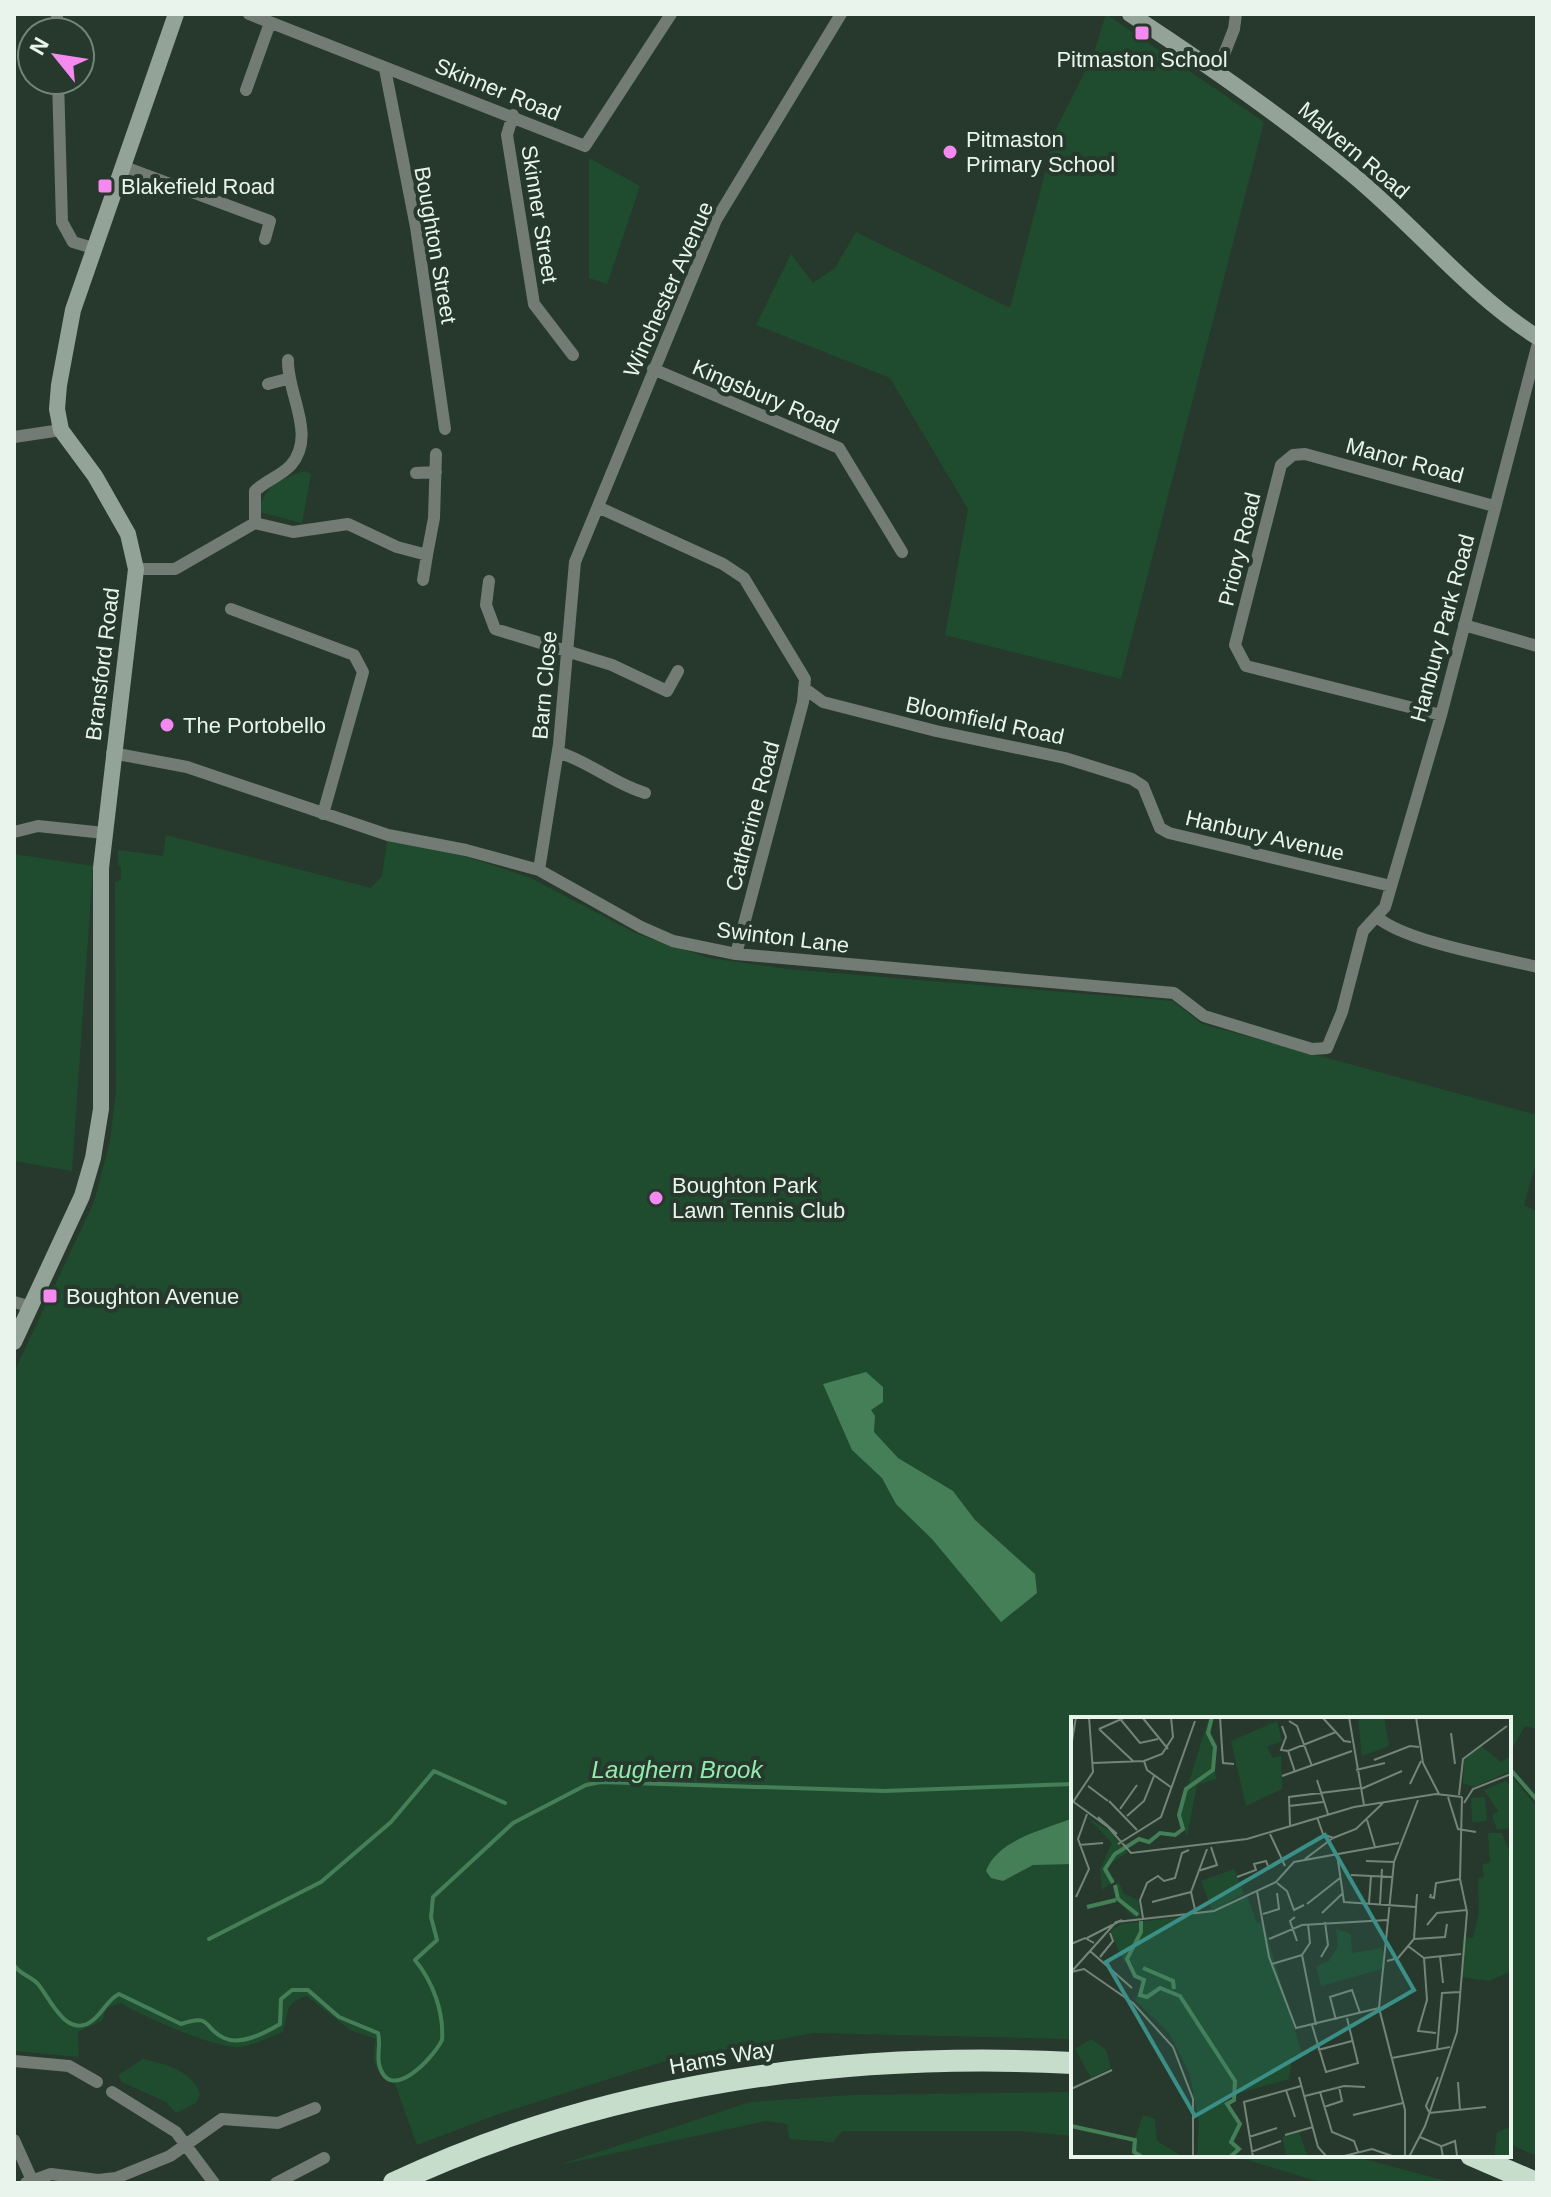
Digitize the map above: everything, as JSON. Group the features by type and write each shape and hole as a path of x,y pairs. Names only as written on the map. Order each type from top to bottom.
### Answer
{"highway":[{"name":"Hams Way","path":"394,2183 427,2167 564,2119 713,2082 817,2068 933,2060 1071,2063"},
{"path":"1476,2157 1536,2183"}],"main road":[{"path":"61,430 57,409 64,348 93,248 176,14"},
{"name":"Malvern Road","path":"1130,14 1256,97 1354,176 1453,272 1507,318 1537,337"},
{"name":"Bransford Road","path":"14,1342 82,1196 99,1121 104,833 136,569 128,534 95,476 61,430"}],"street":[{"name":"Skinner Road","path":"249,14 385,69 513,115 585,146 671,14"},
{"name":"Winchester Avenue","path":"600,508 653,369 716,220 841,14"},
{"path":"1217,72 1234,29 1236,14"},
{"path":"246,90 270,23"},
{"name":"Boughton Street","path":"385,69 416,227 445,429"},
{"path":"58,96 62,222 73,242 93,248"},
{"name":"Skinner Street","path":"513,115 507,135 534,304 543,321 573,355"},
{"path":"122,166 270,221 265,239"},
{"name":"Hanbury Park Road","path":"1377,917 1385,907 1441,715 1537,347"},
{"path":"255,523 255,491 290,466 304,433 287,379 288,360"},
{"name":"Kingsbury Road","path":"653,369 839,448 902,552"},
{"path":"268,384 287,379"},
{"path":"14,437 61,430"},
{"path":"423,580 434,518 436,454"},
{"name":"Manor Road","path":"1305,454 1494,506"},
{"name":"Priory Road","path":"1305,454 1293,455 1281,465 1235,645 1236,652 1246,666 1441,715"},
{"path":"416,473 436,472"},
{"path":"600,508 723,564 744,578 805,679 804,688"},
{"name":"Barn Close","path":"539,870 558,752 575,562 600,508"},
{"path":"136,569 175,569 255,523 293,532 348,524 397,547 427,555"},
{"path":"489,581 486,605 495,629 612,665 667,691 678,671"},
{"path":"231,609 354,655 361,665 363,672 323,814"},
{"path":"1464,625 1537,646"},
{"name":"Bloomfield Road","path":"804,688 833,705 1065,758 1119,775 1143,786 1149,801"},
{"name":"Catherine Road","path":"736,954 804,688"},
{"path":"558,752 588,765 621,786 645,793"},
{"name":"Swinton Lane","path":"112,753 187,767 388,835 453,847 539,870 641,927 673,941 736,954 1174,993 1204,1016 1312,1049 1327,1048 1334,1038 1363,931 1377,917"},
{"name":"Hanbury Avenue","path":"1149,801 1160,828 1169,833 1391,886"},
{"path":"14,832 38,826 104,833"},
{"path":"1377,917 1388,926 1410,934 1537,967"},
{"path":"14,1302 32,1307"},
{"path":"14,2061 69,2066 97,2082"},
{"path":"112,2092 176,2132 214,2183"},
{"path":"14,2140 29,2181 51,2174 98,2182 140,2170 222,2119 278,2123 315,2108"},
{"path":"276,2183 324,2158"}],"shaded area":[{"path":"1106,14 1264,122 1121,679 945,635 968,509 890,378 756,325 791,254 813,283 835,268 856,232 1010,308 1057,127 1093,56"},
{"path":"589,158 640,186 607,284 589,278"},
{"path":"305,471 311,474 302,523 260,512 261,503 269,490 281,480"},
{"path":"166,835 371,888 382,876 387,841 395,841 464,856 531,878 637,934 709,958 787,969 1173,1001 1202,1024 1537,1115 1537,1160 1524,1205 1537,1211 1537,1729 1525,1726 1511,1750 1511,1717 1071,1717 1071,2039 813,2033 665,2061 496,2115 417,2145 395,2084 382,2076 376,2066 376,2039 350,2030 307,1996 291,2005 283,2032 240,2047 198,2038 121,2003 106,2008 102,2021 78,2032 79,2057 14,2051 14,1372 94,1202 110,1141 116,1091 115,883 121,879 118,850 163,856"},
{"path":"14,854 93,866 72,1171 14,1161"},
{"path":"866,1372 883,1387 883,1402 871,1410 875,1416 874,1432 898,1458 953,1491 975,1520 1035,1574 1037,1593 1001,1622 932,1539 896,1504 882,1478 852,1450 823,1384"},
{"path":"1511,1775 1537,1807 1537,2156 1511,2145"},
{"path":"1071,1819 1071,1864 1033,1865 1003,1881 991,1878 986,1871 992,1860 1011,1843"},
{"path":"143,2059 169,2066 191,2079 200,2094 196,2103 176,2113 166,2102 122,2082 118,2075"},
{"path":"1071,2092 1071,2136 1020,2131 842,2131 833,2142 789,2139 787,2124 766,2121 559,2165 750,2102 852,2095"},
{"path":"1238,2157 1356,2157 1454,2183 1322,2183"}],"waterway":[{"name":"Laughern Brook","path":"1511,1770 1537,1800"},
{"path":"209,1939 321,1882 391,1822 434,1771 505,1803"},
{"name":"Laughern Brook","path":"14,1965 38,1984 58,2013 71,2024 79,2026 92,2021 119,1994 181,2024 203,2021 217,2034 231,2040 253,2037 280,2024 281,1999 292,1990 308,1990 339,2017 378,2033 379,2064 384,2076 392,2080 401,2079 421,2066 442,2040 436,1998 415,1960 437,1940 431,1917 433,1897 513,1823 586,1785 601,1782 884,1791 1071,1784"}],"place":[{"name":"Pitmaston School","path":"1142,33"},
{"name":"Pitmaston Primary School","path":"950,152"},
{"name":"Blakefield Road","path":"105,186"},
{"name":"The Portobello","path":"167,725"},
{"name":"Boughton Park Lawn Tennis Club","path":"656,1198"},
{"name":"Boughton Avenue","path":"50,1296"}]}
